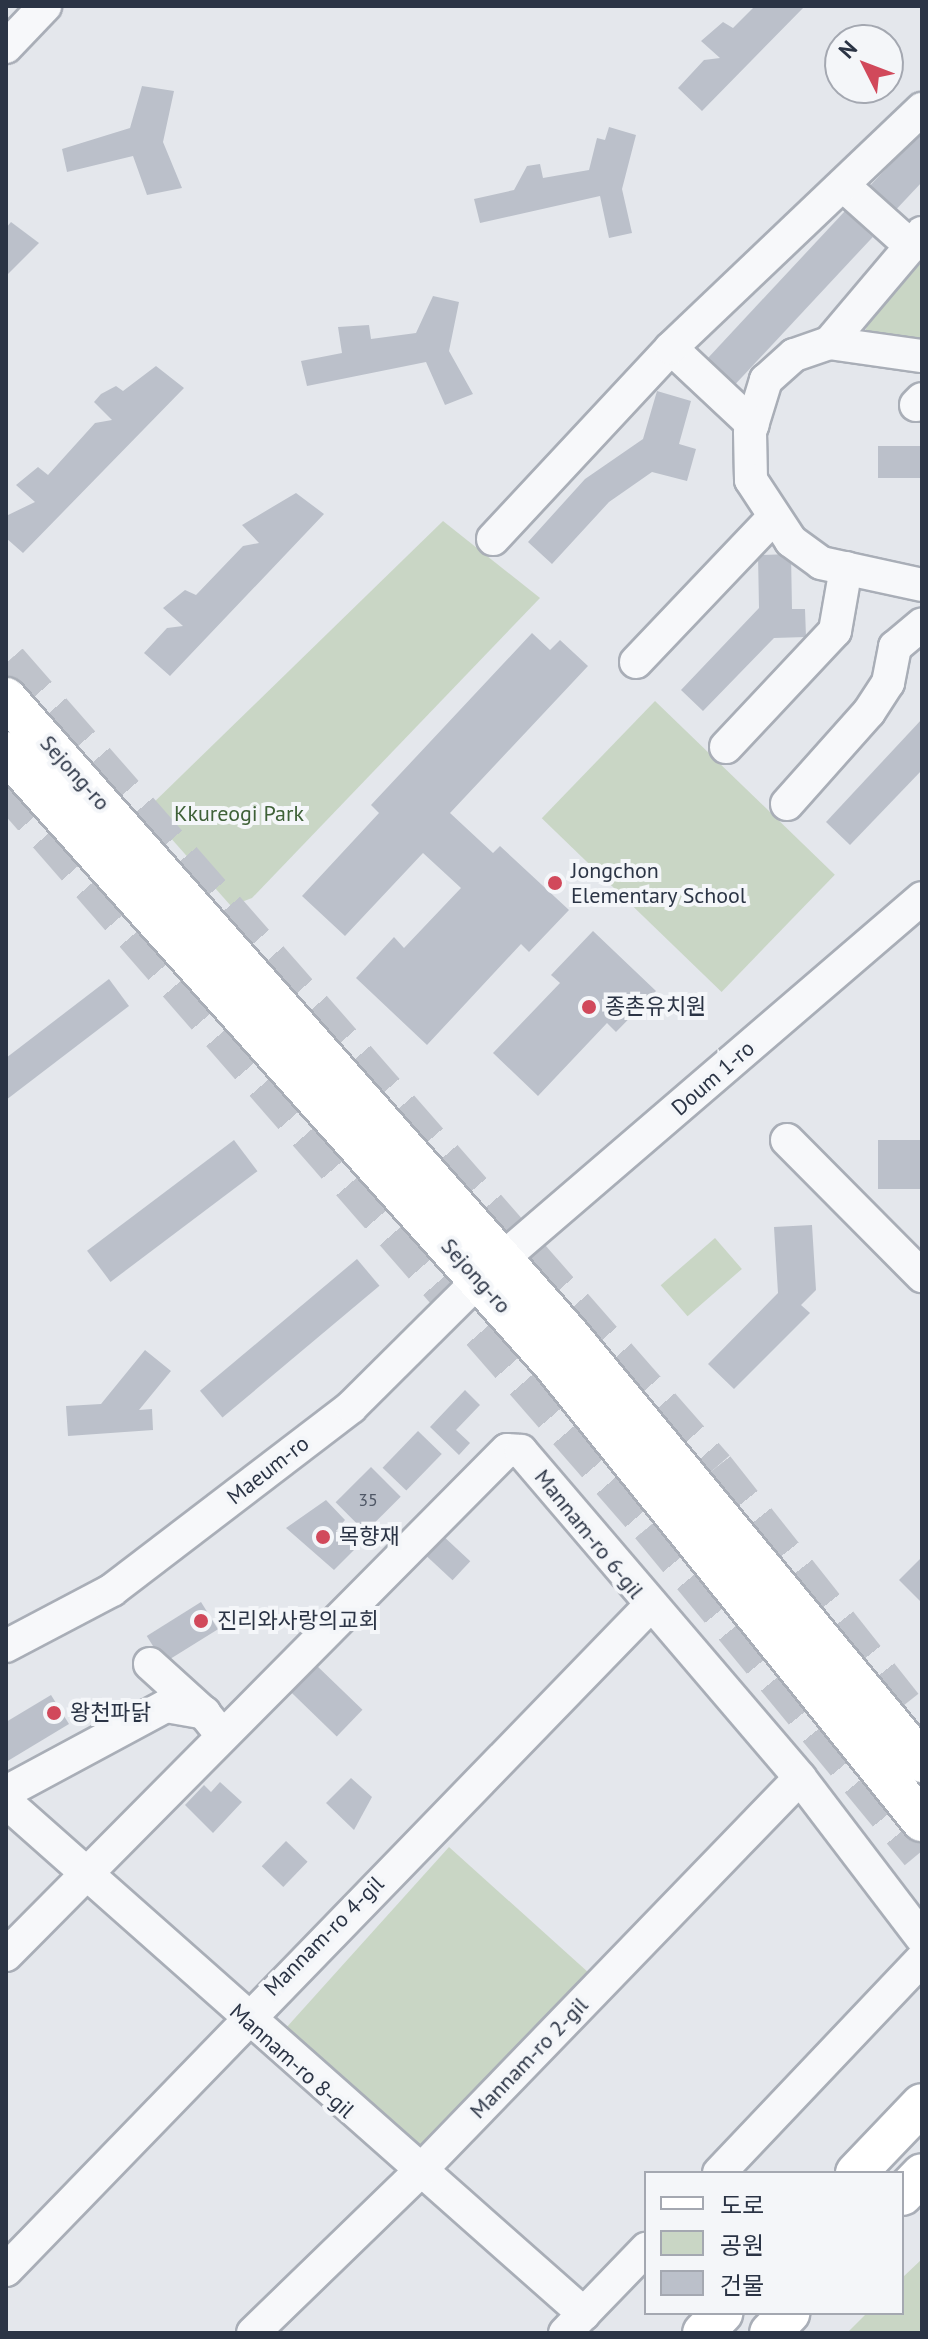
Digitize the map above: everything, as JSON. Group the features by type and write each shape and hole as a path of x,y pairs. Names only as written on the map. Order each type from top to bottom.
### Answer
{"main road":[{"name":"Sejong-ro","path":"6,698 491,1269 922,1762"},
{"name":"Sejong-ro","path":"6,752 491,1269 922,1821"},
{"path":"858,2171 922,2104"},
{"path":"904,2193 922,2174"},
{"path":"703,2333 720,2315"},
{"path":"770,2333 787,2315"}],"street":[{"path":"6,47 45,6"},
{"path":"493,539 671,348 811,210 845,187 922,109"},
{"path":"829,343 917,240 845,187"},
{"path":"922,356 829,343 794,355 766,380 753,425 751,480 772,519 821,563 922,585"},
{"path":"671,348 753,425"},
{"path":"636,662 772,519"},
{"path":"726,747 835,631 846,568"},
{"path":"787,804 869,712 888,683 895,647 922,624"},
{"name":"Doum 1-ro","path":"491,1269 922,898"},
{"path":"787,1140 922,1276"},
{"name":"Maeum-ro","path":"6,1646 112,1590 338,1416 491,1269"},
{"name":"Mannam-ro 6-gil","path":"6,1955 212,1724 507,1450 521,1451 649,1607 800,1778 922,1938"},
{"name":"Mannam-ro 4-gil","path":"6,2270 243,2018 649,1607"},
{"path":"150,1664 212,1724"},
{"path":"6,1792 166,1706 212,1724"},
{"name":"Mannam-ro 2-gil","path":"253,2333 418,2173 800,1778"},
{"name":"Mannam-ro 8-gil","path":"6,1802 418,2173 575,2324"},
{"path":"721,2171 922,1959"},
{"path":"575,2324 644,2251"}],"green space":[{"path":"922,264 922,350 864,336 873,305 902,271"},
{"name":"Kkureogi Park","path":"443,521 540,598 252,898 231,906 146,810"},
{"path":"655,701 835,875 722,992 542,818"},
{"path":"715,1238 742,1269 688,1316 661,1285"},
{"path":"449,1847 589,1973 424,2156 284,2030"},
{"path":"922,2259 922,2333 847,2333 865,2315 904,2315 904,2276"}],"building":[{"path":"755,6 805,6 702,111 678,88 704,60 720,58 701,41 723,22 733,28"},
{"path":"142,86 174,91 163,142 182,188 147,195 133,156 67,172 62,149 130,128"},
{"path":"609,127 636,135 622,189 632,233 609,238 600,196 480,223 474,199 514,190 527,166 540,164 543,178 589,170 597,138 605,140"},
{"path":"922,131 922,182 890,216 864,192"},
{"path":"845,211 873,237 733,387 705,361"},
{"path":"11,222 39,243 6,276 6,228"},
{"path":"433,296 459,302 449,351 473,394 445,405 426,362 307,386 301,361 342,353 338,327 369,325 371,339 416,333"},
{"path":"156,366 184,388 23,553 6,538 6,516 35,502 16,485 38,467 48,475 95,423 112,420 94,402 101,394 116,386 123,391"},
{"path":"657,391 691,401 679,444 696,449 687,481 652,472 609,502 552,564 528,542 585,479 643,439"},
{"path":"878,446 922,446 922,478 878,478"},
{"path":"296,493 324,514 170,676 144,653 167,628 183,626 163,608 185,590 196,595 243,546 259,543 242,525"},
{"path":"791,554 792,609 805,609 806,637 774,638 703,711 681,690 759,608 758,555"},
{"path":"532,633 550,650 560,640 588,666 450,813 493,853 500,846 569,910 529,952 521,944 427,1045 356,978 394,937 404,948 461,888 423,853 345,936 302,896 379,813 371,805"},
{"path":"922,719 922,770 850,845 826,822"},
{"name":"종촌유치원","path":"593,931 656,991 616,1032 607,1023 538,1096 493,1053 560,983 551,975"},
{"path":"109,979 129,1006 6,1100 6,1058"},
{"path":"234,1140 257,1171 111,1282 87,1251"},
{"path":"878,1140 922,1140 922,1189 878,1189"},
{"path":"812,1225 816,1290 801,1305 810,1313 734,1389 708,1364 778,1293 774,1227"},
{"path":"357,1259 379,1286 222,1418 200,1391"},
{"path":"145,1350 171,1371 139,1410 152,1409 153,1430 68,1436 66,1406 101,1404"},
{"path":"465,1390 480,1405 456,1430 470,1443 459,1455 430,1427"},
{"path":"418,1431 442,1454 406,1491 383,1468"},
{"path":"371,1467 401,1497 365,1532 336,1502"},
{"path":"326,1500 345,1520 336,1531 356,1548 334,1570 286,1528"},
{"path":"441,1534 470,1561 453,1580 423,1553"},
{"path":"922,1557 922,1603 899,1580"},
{"path":"201,1602 218,1629 164,1663 147,1636"},
{"path":"315,1664 362,1710 337,1736 289,1691"},
{"path":"51,1695 69,1724 6,1762 6,1722"},
{"path":"351,1778 372,1797 354,1830 326,1803"},
{"path":"220,1782 242,1802 213,1833 185,1805 204,1785 211,1792"},
{"path":"286,1841 308,1862 283,1887 262,1866"}],"tunnel":[{"path":"6,663 713,1470 901,1707"},
{"path":"6,783 652,1524 922,1851"}],"place":[{"name":"Jongchon Elementary School","path":"555,883"},
{"name":"종촌유치원","path":"589,1007"},
{"name":"목향재","path":"323,1537"},
{"name":"진리와사랑의교회","path":"201,1621"},
{"name":"왕천파닭","path":"54,1713"}]}
